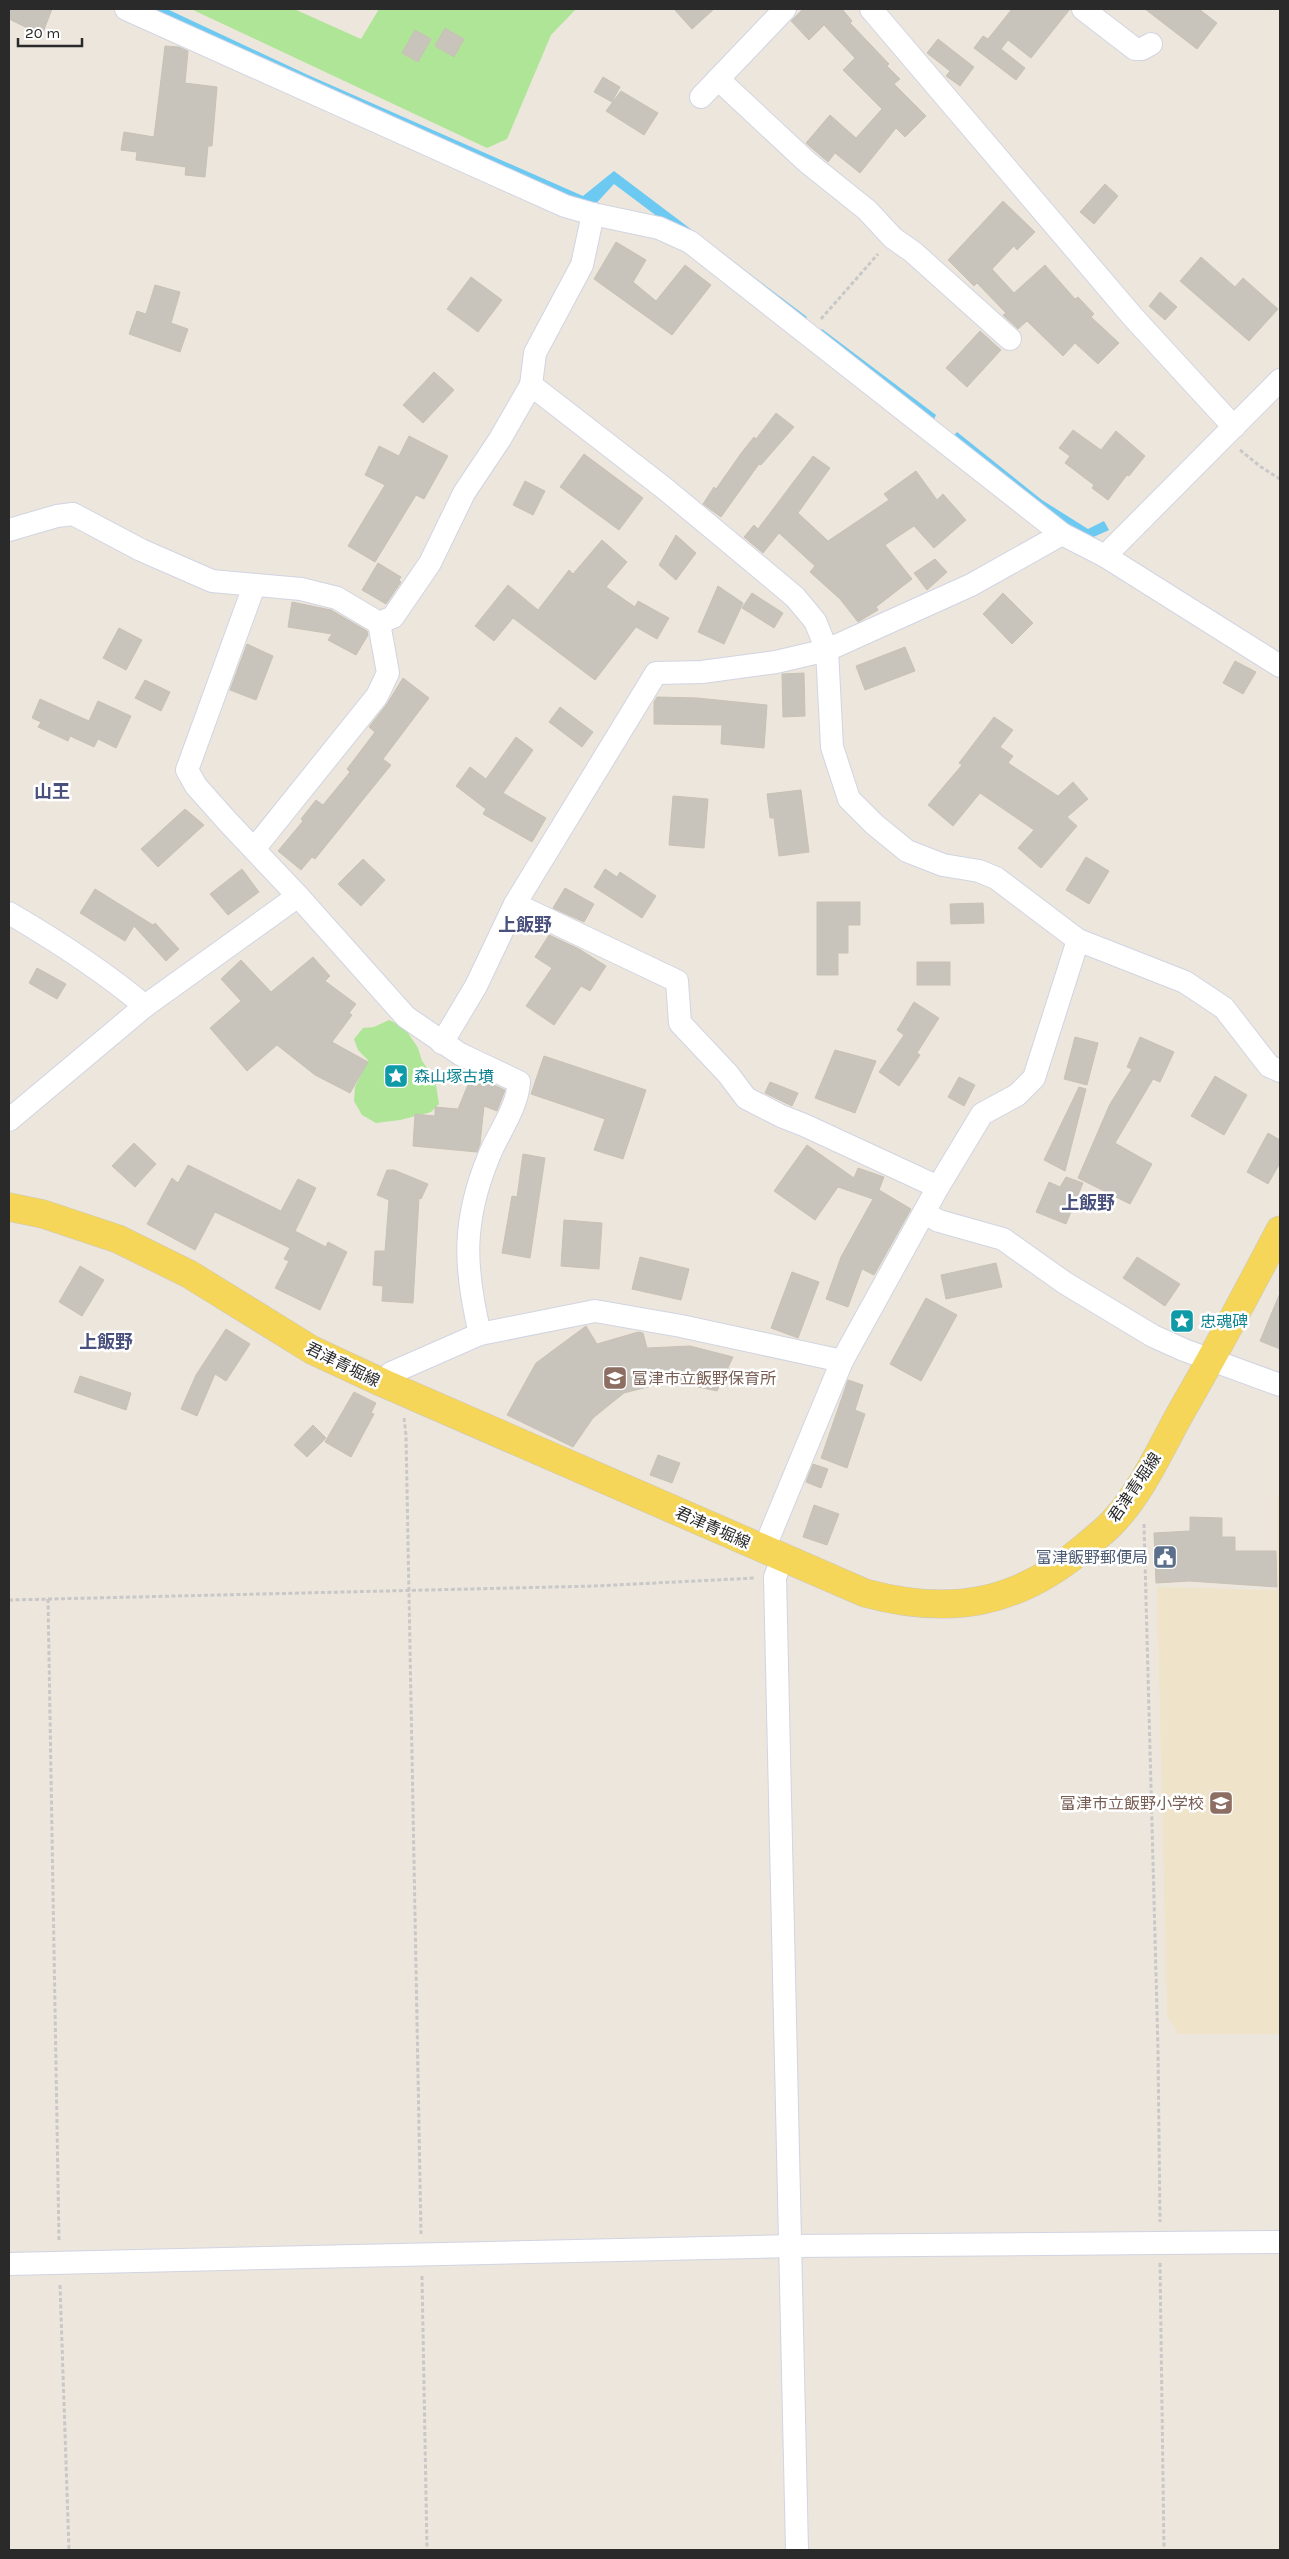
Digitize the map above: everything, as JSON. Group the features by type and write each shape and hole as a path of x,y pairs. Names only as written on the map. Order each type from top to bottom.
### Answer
{"main road":[{"name":"君津青堀線","path":"9,1207 43,1214 118,1239 189,1274 312,1350 774,1561 865,1593 899,1602 933,1606 968,1603 1002,1596 1034,1582 1065,1564 1114,1521 1136,1491 1212,1359 1280,1230"}],"street":[{"path":"126,9 564,206 659,228 690,242 1062,534 1105,556 1280,666"},
{"path":"701,97 785,9"},
{"path":"871,9 1229,431"},
{"path":"1083,9 1135,49 1142,49 1151,44"},
{"path":"718,79 807,162 867,210 893,238 913,252 1010,339"},
{"path":"379,623 393,617 430,563 464,493 500,439 531,385 535,353 582,265 593,214"},
{"path":"1105,556 1280,380"},
{"path":"531,385 664,488 795,598 815,621 827,650 832,747 849,798 907,851 943,865 979,871 996,878 1078,940 1185,982 1224,1008 1269,1066 1280,1071"},
{"path":"9,530 57,516 73,514 141,550 212,581 301,589 338,598 379,623 388,673 377,696 254,849"},
{"path":"442,1042 476,986 515,904 656,673 702,672 776,662 827,650 971,585 1062,534"},
{"path":"254,586 187,770 196,786 406,1017 460,1054 519,1082 518,1095 489,1154 470,1215 467,1273 480,1334"},
{"path":"13,1108 145,1006 298,896"},
{"path":"515,904 677,981 680,1023 728,1074 746,1098 780,1116 804,1124 938,1187"},
{"path":"9,913 64,945 111,977 145,1006"},
{"path":"797,2550 792,2246 774,1561 842,1361 938,1187 982,1114 1018,1095 1034,1078 1078,940"},
{"path":"924,1213 939,1221 1003,1239 1065,1283 1153,1336 1184,1350 1280,1385"},
{"path":"391,1387 391,1373 480,1334 595,1311 681,1326 842,1361"},
{"path":"9,2264 792,2246 1280,2242"}],"path":[{"path":"808,335 893,238"},
{"path":"1229,431 1261,467 1280,479"},
{"path":"391,1387 406,1435 427,2550"},
{"path":"1136,1491 1144,1530 1158,2050 1164,2550"},
{"path":"9,1600 595,1586 774,1561"},
{"path":"48,1599 60,2264 69,2550"}],"shaded area":[{"name":"富津市立飯野小学校","path":"1277,1497 1280,1497 1280,2034 1178,2034 1167,2016 1157,1587 1277,1590"}],"green space":[{"path":"191,9 294,9 361,39 379,9 576,9 551,35 507,139 487,148"},
{"path":"389,1020 404,1027 418,1048 422,1061 435,1079 439,1104 431,1112 400,1120 376,1123 362,1115 354,1101 355,1087 368,1060 358,1050 354,1039 363,1028 374,1027"}],"water":[{"path":"147,9 167,9 308,75 583,196 614,171 807,317 801,324 614,184 591,209"},
{"path":"822,329 936,415 931,425 816,336"},
{"path":"957,432 1042,500 1088,529 1104,521 1109,530 1089,539 1042,509 951,439"}],"building":[{"path":"9,9 52,9 42,35 9,19"},
{"path":"674,9 714,9 692,29"},
{"path":"803,9 842,9 852,21 850,23 889,64 887,66 900,79 894,84 926,116 905,137 896,128 860,173 835,153 828,162 806,143 830,115 856,138 882,109 843,70 855,58 824,25 809,40 791,21"},
{"path":"1012,9 1070,9 1031,58 1008,40 1001,49 1025,68 1016,80 974,48 983,36 988,39"},
{"path":"1145,9 1199,9 1217,23 1197,49"},
{"path":"445,28 464,39 454,57 435,46"},
{"path":"415,30 431,39 418,62 402,53"},
{"path":"938,39 974,67 960,86 946,76 950,71 927,53"},
{"path":"165,46 179,47 188,51 185,83 217,87 212,146 208,146 205,177 185,175 186,167 136,160 137,152 121,150 124,132 154,137"},
{"path":"603,77 620,87 612,102 594,92"},
{"path":"621,91 658,113 644,135 606,111"},
{"path":"1105,184 1118,196 1094,224 1080,212"},
{"path":"1003,201 1035,232 1017,250 1014,246 992,269 1014,293 1045,265 1075,299 1078,297 1094,314 1091,317 1119,343 1098,364 1075,343 1063,356 1027,321 1018,329 1003,315 1006,313 977,283 974,286 948,260"},
{"path":"616,242 646,260 633,282 656,301 685,265 711,285 672,335 594,279"},
{"path":"1201,257 1235,287 1243,278 1278,309 1249,341 1180,281"},
{"path":"471,277 502,300 478,332 447,309"},
{"path":"155,285 180,292 171,323 188,329 180,352 129,334 137,311 146,314"},
{"path":"1160,292 1177,307 1165,320 1149,306"},
{"path":"980,331 1001,350 967,387 946,368"},
{"path":"434,372 454,390 423,423 403,405"},
{"path":"776,413 794,427 761,465 759,464 721,517 703,504 714,487 716,489 754,437 756,439"},
{"path":"1073,430 1101,450 1116,431 1145,456 1129,476 1127,475 1108,500 1092,488 1094,485 1065,463 1070,456 1059,448"},
{"path":"409,436 448,456 424,499 416,495 375,562 348,546 385,485 365,475 379,446 399,456"},
{"path":"584,454 643,498 619,530 560,487"},
{"path":"813,456 830,468 798,513 828,541 889,500 884,494 916,471 937,500 943,494 966,520 934,548 914,526 885,545 912,579 876,607 878,610 858,622 840,599 810,572 815,566 779,533 763,553 744,537 754,525 758,529"},
{"path":"525,481 545,491 533,515 513,505"},
{"path":"676,535 696,553 676,580 659,565"},
{"path":"602,540 627,562 606,587 635,607 638,601 669,618 657,639 636,627 595,680 513,618 494,641 475,626 508,585 538,610 569,570 573,574"},
{"path":"935,559 947,572 927,590 914,573"},
{"path":"378,563 401,577 399,580 401,582 386,604 362,590"},
{"path":"718,586 743,603 724,644 698,632"},
{"path":"752,593 783,613 774,628 742,608"},
{"path":"1003,593 1033,623 1012,644 983,614"},
{"path":"292,602 331,610 367,631 368,635 356,655 328,640 332,634 288,627"},
{"path":"119,628 142,640 126,670 103,658"},
{"path":"247,644 273,656 256,700 230,690"},
{"path":"905,647 915,671 865,690 856,666"},
{"path":"1235,661 1256,672 1243,694 1223,683"},
{"path":"804,673 805,716 783,717 782,674"},
{"path":"403,678 429,698 383,759 391,765 315,859 312,857 301,870 278,851 303,821 301,819 316,800 323,805 350,772 347,769 375,732 369,727 387,704"},
{"path":"145,680 170,692 161,711 135,698"},
{"path":"657,697 697,698 767,705 764,748 721,744 722,725 654,724 654,702"},
{"path":"40,699 89,721 98,701 131,716 116,748 98,739 94,747 70,736 68,741 38,727 41,722 32,718"},
{"path":"560,707 593,732 582,747 549,722"},
{"path":"994,717 1013,730 1000,747 1013,756 1008,763 1058,796 1073,782 1088,799 1067,817 1077,826 1041,868 1018,848 1034,830 980,793 953,826 928,805 962,765 959,763"},
{"path":"516,737 533,750 503,793 546,818 532,842 483,814 486,809 456,786 470,767 486,779"},
{"path":"801,790 809,852 779,856 774,818 770,818 767,794"},
{"path":"673,796 708,799 704,848 669,845"},
{"path":"185,809 204,825 158,867 141,849"},
{"path":"1086,857 1109,871 1089,904 1066,890"},
{"path":"363,859 385,880 361,906 338,884"},
{"path":"242,869 259,892 228,915 210,894"},
{"path":"605,869 617,877 620,872 656,896 642,918 594,887"},
{"path":"565,888 594,904 584,922 553,908"},
{"path":"95,889 153,925 155,923 179,949 166,961 134,926 125,941 80,913"},
{"path":"817,902 860,902 860,925 848,925 848,953 838,953 838,975 817,975"},
{"path":"983,903 984,923 951,924 950,904"},
{"path":"549,935 579,949 606,966 590,991 581,986 554,1025 526,1006 552,968 535,957"},
{"path":"313,957 330,976 325,981 356,1004 349,1013 352,1015 332,1042 368,1062 350,1093 315,1075 277,1045 247,1071 210,1028 241,1001 221,979 241,960 271,992"},
{"path":"917,962 950,962 950,985 917,985"},
{"path":"37,968 66,984 57,999 29,983"},
{"path":"914,1002 939,1018 917,1053 920,1055 899,1086 879,1072 904,1035 897,1030"},
{"path":"1075,1037 1098,1043 1087,1085 1064,1079"},
{"path":"1140,1037 1174,1052 1160,1082 1153,1079 1115,1143 1152,1164 1130,1204 1078,1178 1110,1104 1132,1069 1127,1067"},
{"path":"835,1050 876,1061 855,1113 815,1098"},
{"path":"544,1056 646,1090 623,1159 594,1150 605,1119 531,1094"},
{"path":"472,1075 505,1090 497,1111 484,1106 480,1144 477,1152 413,1146 415,1114 435,1116 435,1107 458,1109"},
{"path":"1215,1076 1247,1095 1224,1135 1191,1116"},
{"path":"959,1077 975,1085 964,1106 948,1097"},
{"path":"770,1082 798,1093 792,1106 765,1093"},
{"path":"1079,1087 1086,1089 1065,1171 1044,1160"},
{"path":"1268,1133 1280,1140 1280,1163 1268,1184 1247,1172"},
{"path":"134,1143 156,1164 135,1187 112,1166"},
{"path":"807,1145 854,1178 858,1168 884,1177 879,1190 911,1209 874,1275 862,1269 848,1307 826,1299 841,1257 873,1199 838,1187 815,1220 774,1191"},
{"path":"523,1154 545,1158 530,1258 502,1253 512,1196 517,1197"},
{"path":"188,1165 281,1211 298,1179 316,1188 295,1231 326,1247 328,1242 347,1252 320,1310 275,1288 289,1261 284,1259 290,1248 215,1212 195,1250 147,1224 172,1178 178,1183"},
{"path":"387,1170 394,1170 428,1184 421,1199 419,1198 413,1303 382,1301 383,1286 373,1285 375,1251 385,1251 389,1200 377,1195"},
{"path":"1066,1177 1083,1183 1066,1224 1036,1212 1049,1182 1060,1187"},
{"path":"564,1220 602,1223 599,1269 561,1266"},
{"path":"640,1257 689,1269 681,1300 632,1289"},
{"path":"1137,1257 1180,1284 1165,1306 1123,1278"},
{"path":"996,1263 1002,1287 946,1299 941,1275"},
{"path":"80,1266 104,1280 82,1316 59,1302"},
{"path":"792,1272 819,1282 798,1338 771,1328"},
{"path":"1280,1293 1280,1349 1260,1341"},
{"path":"926,1298 957,1315 921,1381 890,1364"},
{"path":"586,1326 597,1344 638,1332 643,1333 647,1348 690,1346 733,1357 717,1391 671,1381 624,1393 593,1418 573,1447 507,1415 536,1363"},
{"path":"226,1329 250,1344 226,1381 215,1374 197,1416 181,1409 196,1375"},
{"path":"80,1376 131,1393 126,1410 74,1392"},
{"path":"848,1380 863,1385 855,1410 865,1414 847,1468 821,1458"},
{"path":"354,1392 376,1403 371,1413 374,1414 351,1457 325,1442"},
{"path":"313,1425 326,1438 307,1457 294,1445"},
{"path":"658,1455 680,1463 672,1483 650,1475"},
{"path":"813,1464 828,1469 821,1488 806,1482"},
{"path":"814,1505 839,1514 827,1545 803,1537"},
{"path":"1190,1517 1222,1518 1222,1537 1235,1537 1235,1551 1276,1551 1277,1587 1189,1581 1156,1583 1154,1533 1190,1531"}],"place":[{"name":"森山塚古墳","path":"396,1076"},
{"name":"忠魂碑","path":"1182,1321"},
{"name":"富津市立飯野保育所","path":"615,1378"},
{"name":"富津飯野郵便局","path":"1165,1557"},
{"name":"富津市立飯野小学校","path":"1221,1803"}],"district":[{"name":"山王","path":"52,792"},
{"name":"上飯野","path":"525,925"},
{"name":"上飯野","path":"1088,1203"},
{"name":"上飯野","path":"106,1342"}]}
